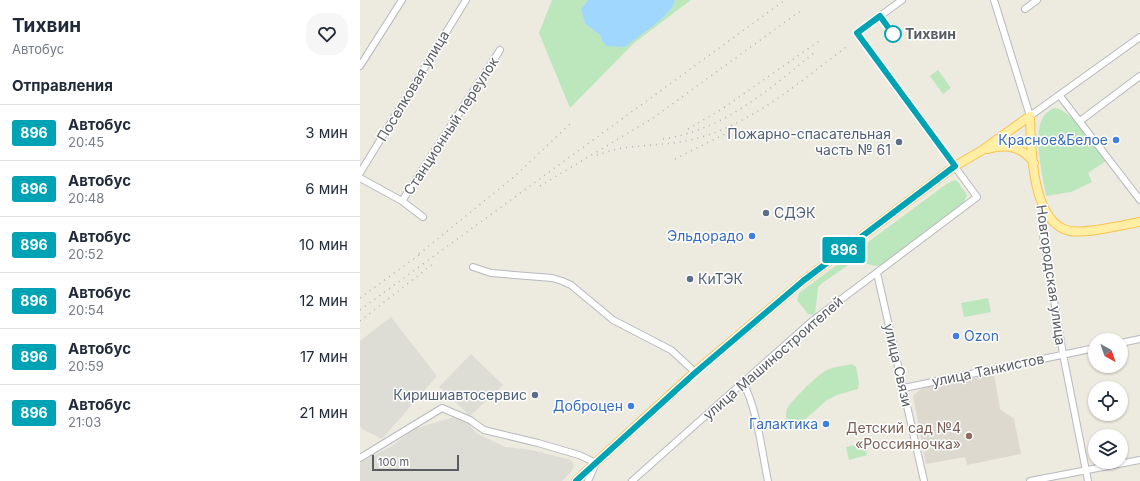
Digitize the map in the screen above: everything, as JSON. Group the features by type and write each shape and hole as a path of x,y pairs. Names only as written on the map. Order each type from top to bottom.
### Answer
{"main road":[{"path":"576,481 696,372 803,281 955,166 981,151 1030,116"},
{"name":"Новгородская улица","path":"1030,116 1037,186 1044,212"},
{"path":"981,151 998,146 1014,147 1026,153 1034,163"},
{"path":"1044,212 1058,226 1070,231 1140,222"}],"street":[{"path":"360,66 402,0"},
{"name":"Поселковая улица","path":"360,173 466,0"},
{"path":"902,0 857,33 955,166"},
{"name":"Новгородская улица","path":"994,0 1030,116"},
{"path":"1025,9 1038,0"},
{"path":"1030,116 1060,96 1140,37"},
{"name":"Станционный переулок","path":"402,201 500,50"},
{"path":"1080,121 1140,76"},
{"path":"1060,96 1140,200"},
{"name":"улица Машиностроителей","path":"632,481 811,322 977,198 955,166"},
{"path":"360,178 402,201 423,217"},
{"name":"Новгородская улица","path":"1044,212 1042,235 1063,354 1088,481"},
{"path":"473,267 491,273 552,278 571,285 613,320 671,350 696,372"},
{"name":"улица Связи","path":"878,273 924,481"},
{"path":"1128,342 1140,339"},
{"name":"улица Танкистов","path":"904,388 1088,349"},
{"path":"743,383 748,394 755,420 768,481"},
{"path":"360,458 442,408 470,420 484,430 572,453 596,464 588,481"},
{"path":"1030,481 1140,460"}],"shaded area":[{"path":"391,317 437,376 382,439 362,429 360,426 360,341"},
{"path":"471,354 503,385 470,416 439,387"},
{"name":"Детский сад №4 «Россияночка»","path":"994,374 1000,409 1014,419 1021,454 967,465 965,457 926,464 913,396 922,388"},
{"path":"454,417 467,422 476,433 505,447 531,450 571,460 574,466 570,473 562,481 360,481 360,463 392,446 414,429"}],"green space":[{"path":"552,0 588,0 581,9 585,24 600,35 602,41 626,47 661,19 672,7 675,0 691,0 634,43 570,108 539,33"},
{"path":"938,70 951,88 943,94 930,76"},
{"path":"1055,108 1062,110 1076,122 1106,161 1088,173 1092,182 1071,192 1046,196 1038,147 1039,134 1041,122 1046,113"},
{"path":"955,180 967,195 963,204 883,265 876,266 854,261 821,284 818,287 815,315 808,314 797,300 799,293 948,183"},
{"path":"988,298 991,312 964,317 961,303"},
{"path":"852,364 856,367 859,383 858,389 837,395 827,400 794,429 790,429 786,411 797,396 814,379 825,371"},
{"path":"864,443 867,455 849,460 846,447"}],"water":[{"path":"588,0 675,0 672,7 661,19 626,47 607,46 602,41 600,35 585,24 581,9"}],"railway":[{"path":"360,310 785,0"},
{"path":"540,186 653,118 803,9"},
{"path":"688,129 722,109 822,39"},
{"path":"597,155 620,149 695,139 725,128 763,108 798,84 849,45"},
{"path":"663,139 706,127 726,117 745,106 781,80 816,51"},
{"path":"419,254 515,176 570,124"},
{"path":"675,159 725,134"},
{"path":"360,298 423,252"},
{"path":"360,321 434,263"}],"bus line":[{"name":"896","path":"576,481 696,372 803,281 955,166 889,74 857,33 880,16 893,34"}],"place":[{"name":"Тихвин","path":"893,34"},
{"name":"Красное&Белое","path":"1116,140"},
{"name":"Пожарно-спасательная часть № 61","path":"899,142"},
{"name":"СДЭК","path":"766,213"},
{"name":"Эльдорадо","path":"752,236"},
{"name":"КиТЭК","path":"690,279"},
{"name":"Ozon","path":"956,336"},
{"name":"Киришиавтосервис","path":"535,395"},
{"name":"Доброцен","path":"631,406"},
{"name":"Галактика","path":"826,424"},
{"name":"Детский сад №4 «Россияночка»","path":"969,436"}]}
